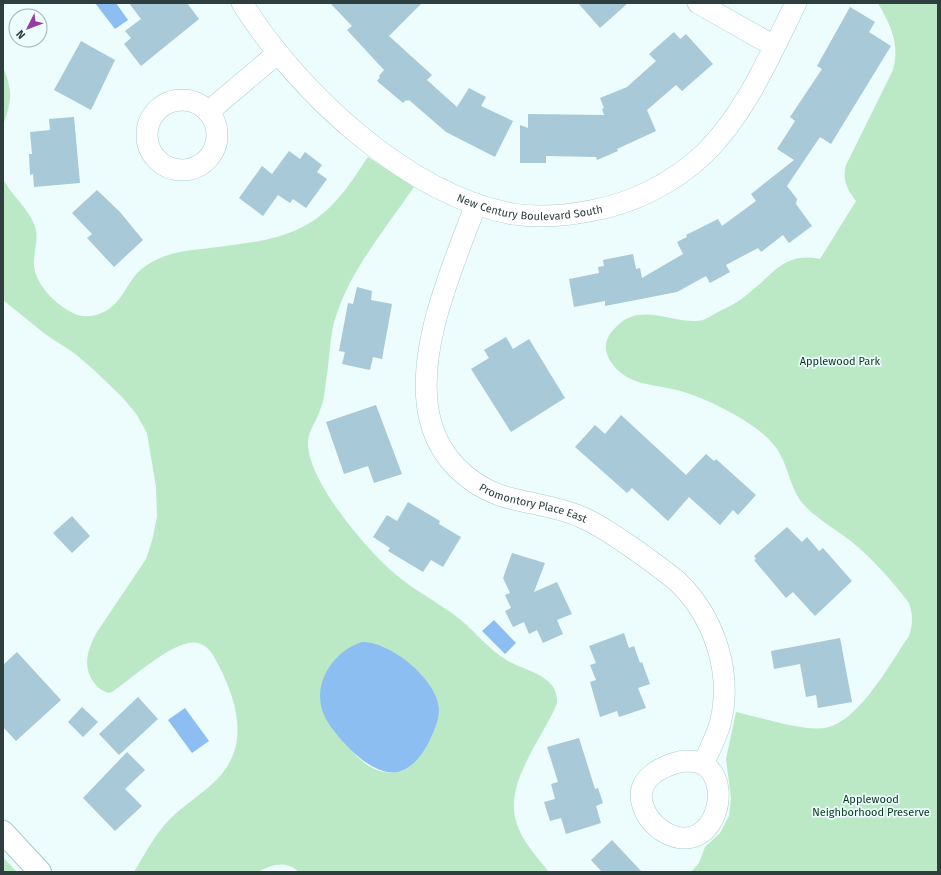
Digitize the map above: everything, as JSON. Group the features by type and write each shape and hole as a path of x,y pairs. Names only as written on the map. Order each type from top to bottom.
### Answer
{"street":[{"name":"New Century Boulevard South","path":"242,3 278,53 322,101 372,144 395,161 435,185 476,204 519,214 545,216 564,215 602,209 651,191 690,166 720,137 745,100 796,3"},
{"path":"698,3 774,46"},
{"path":"208,112 278,53"},
{"name":"Promontory Place East","path":"476,204 442,298 433,333 426,383 428,410 434,433 450,460 475,483 500,495 548,506 593,523 660,567 695,601 707,620 722,663 724,698 717,734 703,764"},
{"path":"3,832 40,872"}],"green space":[{"path":"878,3 938,3 938,872 691,872 699,863 705,847 720,833 729,816 731,798 726,759 736,712 780,723 804,727 824,728 837,724 849,716 861,704 883,676 909,636 912,623 911,612 909,603 875,563 852,542 817,517 797,496 780,454 776,447 764,434 741,418 702,398 677,390 649,385 624,375 617,370 610,360 606,352 606,343 609,336 617,326 626,319 635,316 655,315 686,321 702,320 746,296 773,272 789,261 808,258 820,259 856,201 846,184 846,165 893,70 895,61 895,43 890,27"},
{"path":"3,67 10,90 10,102 3,125"},
{"path":"368,157 414,187 360,265 336,316 332,332 323,399 319,414 311,429 308,441 310,457 327,493 340,512 368,548 382,562 408,584 460,620 500,656 540,676 553,686 557,703 520,775 514,806 518,828 530,848 549,872 299,872 289,866 279,864 258,872 134,872 150,844 170,819 202,793 224,771 232,757 237,742 238,727 236,711 225,680 213,654 202,644 188,643 165,653 110,693 104,691 95,684 88,671 87,658 94,638 146,559 152,541 157,517 156,487 147,433 137,415 123,398 94,370 74,353 45,334 3,300 3,179 10,191 28,212 36,229 34,266 43,287 60,305 78,315 87,316 96,315 112,306 137,273 144,267 160,258 184,251 259,241 305,226 319,217 337,200","holes":["382,646 407,662 429,684 434,692 438,711 437,721 433,732 422,753 415,762 407,768 393,773 377,770 364,763 332,729"]},
{"path":"3,857 17,872 3,872"}],"water":[{"path":"95,3 116,3 128,20 115,29"},
{"path":"494,620 516,643 505,654 482,631"},
{"path":"362,642 373,643 386,648 411,664 422,675 437,698 439,714 430,740 417,760 409,767 401,771 391,772 380,770 358,756 331,727 321,707 320,695 326,673 341,654"},
{"path":"185,708 209,741 192,753 168,720"}],"building":[{"path":"129,3 187,3 199,19 141,66 124,44 131,38 125,31 141,19"},
{"path":"330,3 422,3 389,36 432,75 427,80 457,107 469,88 486,97 481,106 513,121 495,157 446,132 409,100 406,100 403,103 377,81 384,70 347,30 352,26"},
{"path":"578,3 628,3 600,28"},
{"path":"850,7 875,22 869,32 891,46 831,144 820,137 787,186 797,199 796,204 812,226 789,243 783,235 761,252 758,248 726,265 730,272 710,283 706,276 677,292 605,306 605,301 574,307 569,279 599,273 598,267 604,266 603,260 633,254 636,269 640,268 642,278 683,254 677,242 687,237 686,235 718,219 722,226 756,201 751,194 794,160 777,149 795,121 790,117 822,69 817,66"},
{"path":"674,32 680,39 686,34 713,64 682,91 676,85 647,110 656,131 597,160 596,157 546,156 546,163 520,163 520,125 528,128 528,114 604,115 602,109 604,108 600,98 627,87 656,61 649,54"},
{"path":"81,41 115,60 91,110 54,90"},
{"path":"74,117 80,183 34,187 33,174 30,175 29,154 32,154 30,132 50,130 49,119"},
{"path":"289,151 300,159 305,152 322,165 317,172 327,179 306,208 293,199 290,203 278,195 263,216 239,198 262,166 272,174"},
{"path":"97,190 120,212 143,240 114,267 87,238 92,234 72,213"},
{"path":"357,287 372,291 371,300 392,304 382,359 373,357 370,370 342,364 345,352 339,351 348,303 353,304"},
{"path":"506,337 513,349 529,339 565,398 511,432 471,369 489,358 484,350"},
{"path":"376,405 402,474 374,483 368,466 344,474 326,422"},
{"path":"621,415 686,475 706,454 714,461 716,459 756,495 738,515 733,510 720,525 689,497 668,521 632,488 627,493 575,447 595,425 605,434"},
{"path":"408,502 440,521 439,524 461,537 443,567 431,560 423,572 388,551 390,548 373,537 387,515 397,521"},
{"path":"72,516 90,536 72,553 53,533"},
{"path":"787,527 802,542 807,537 819,551 823,548 852,581 815,616 793,592 786,598 754,560 756,559 754,556"},
{"path":"512,553 545,563 534,592 557,582 572,614 557,620 563,634 543,643 537,630 529,634 524,622 513,627 505,611 511,608 505,595 510,593 503,578"},
{"path":"624,633 629,648 634,646 650,684 638,688 646,708 619,717 617,711 600,717 590,682 596,680 590,665 596,663 589,646"},
{"path":"840,638 852,702 818,708 816,695 806,697 800,664 774,669 771,651"},
{"path":"17,652 61,700 16,741 3,727 3,665"},
{"path":"138,697 158,719 119,755 99,734"},
{"path":"82,707 98,722 83,737 68,722"},
{"path":"579,738 595,789 598,788 603,803 596,806 601,823 566,834 561,818 550,821 544,802 555,799 551,784 558,782 547,747"},
{"path":"127,752 145,770 125,789 142,806 115,831 83,798"},
{"path":"612,840 642,872 602,872 591,860"}],"park label":[{"name":"Applewood Park","path":"840,361"},
{"name":"Applewood Neighborhood Preserve","path":"871,805"}]}
